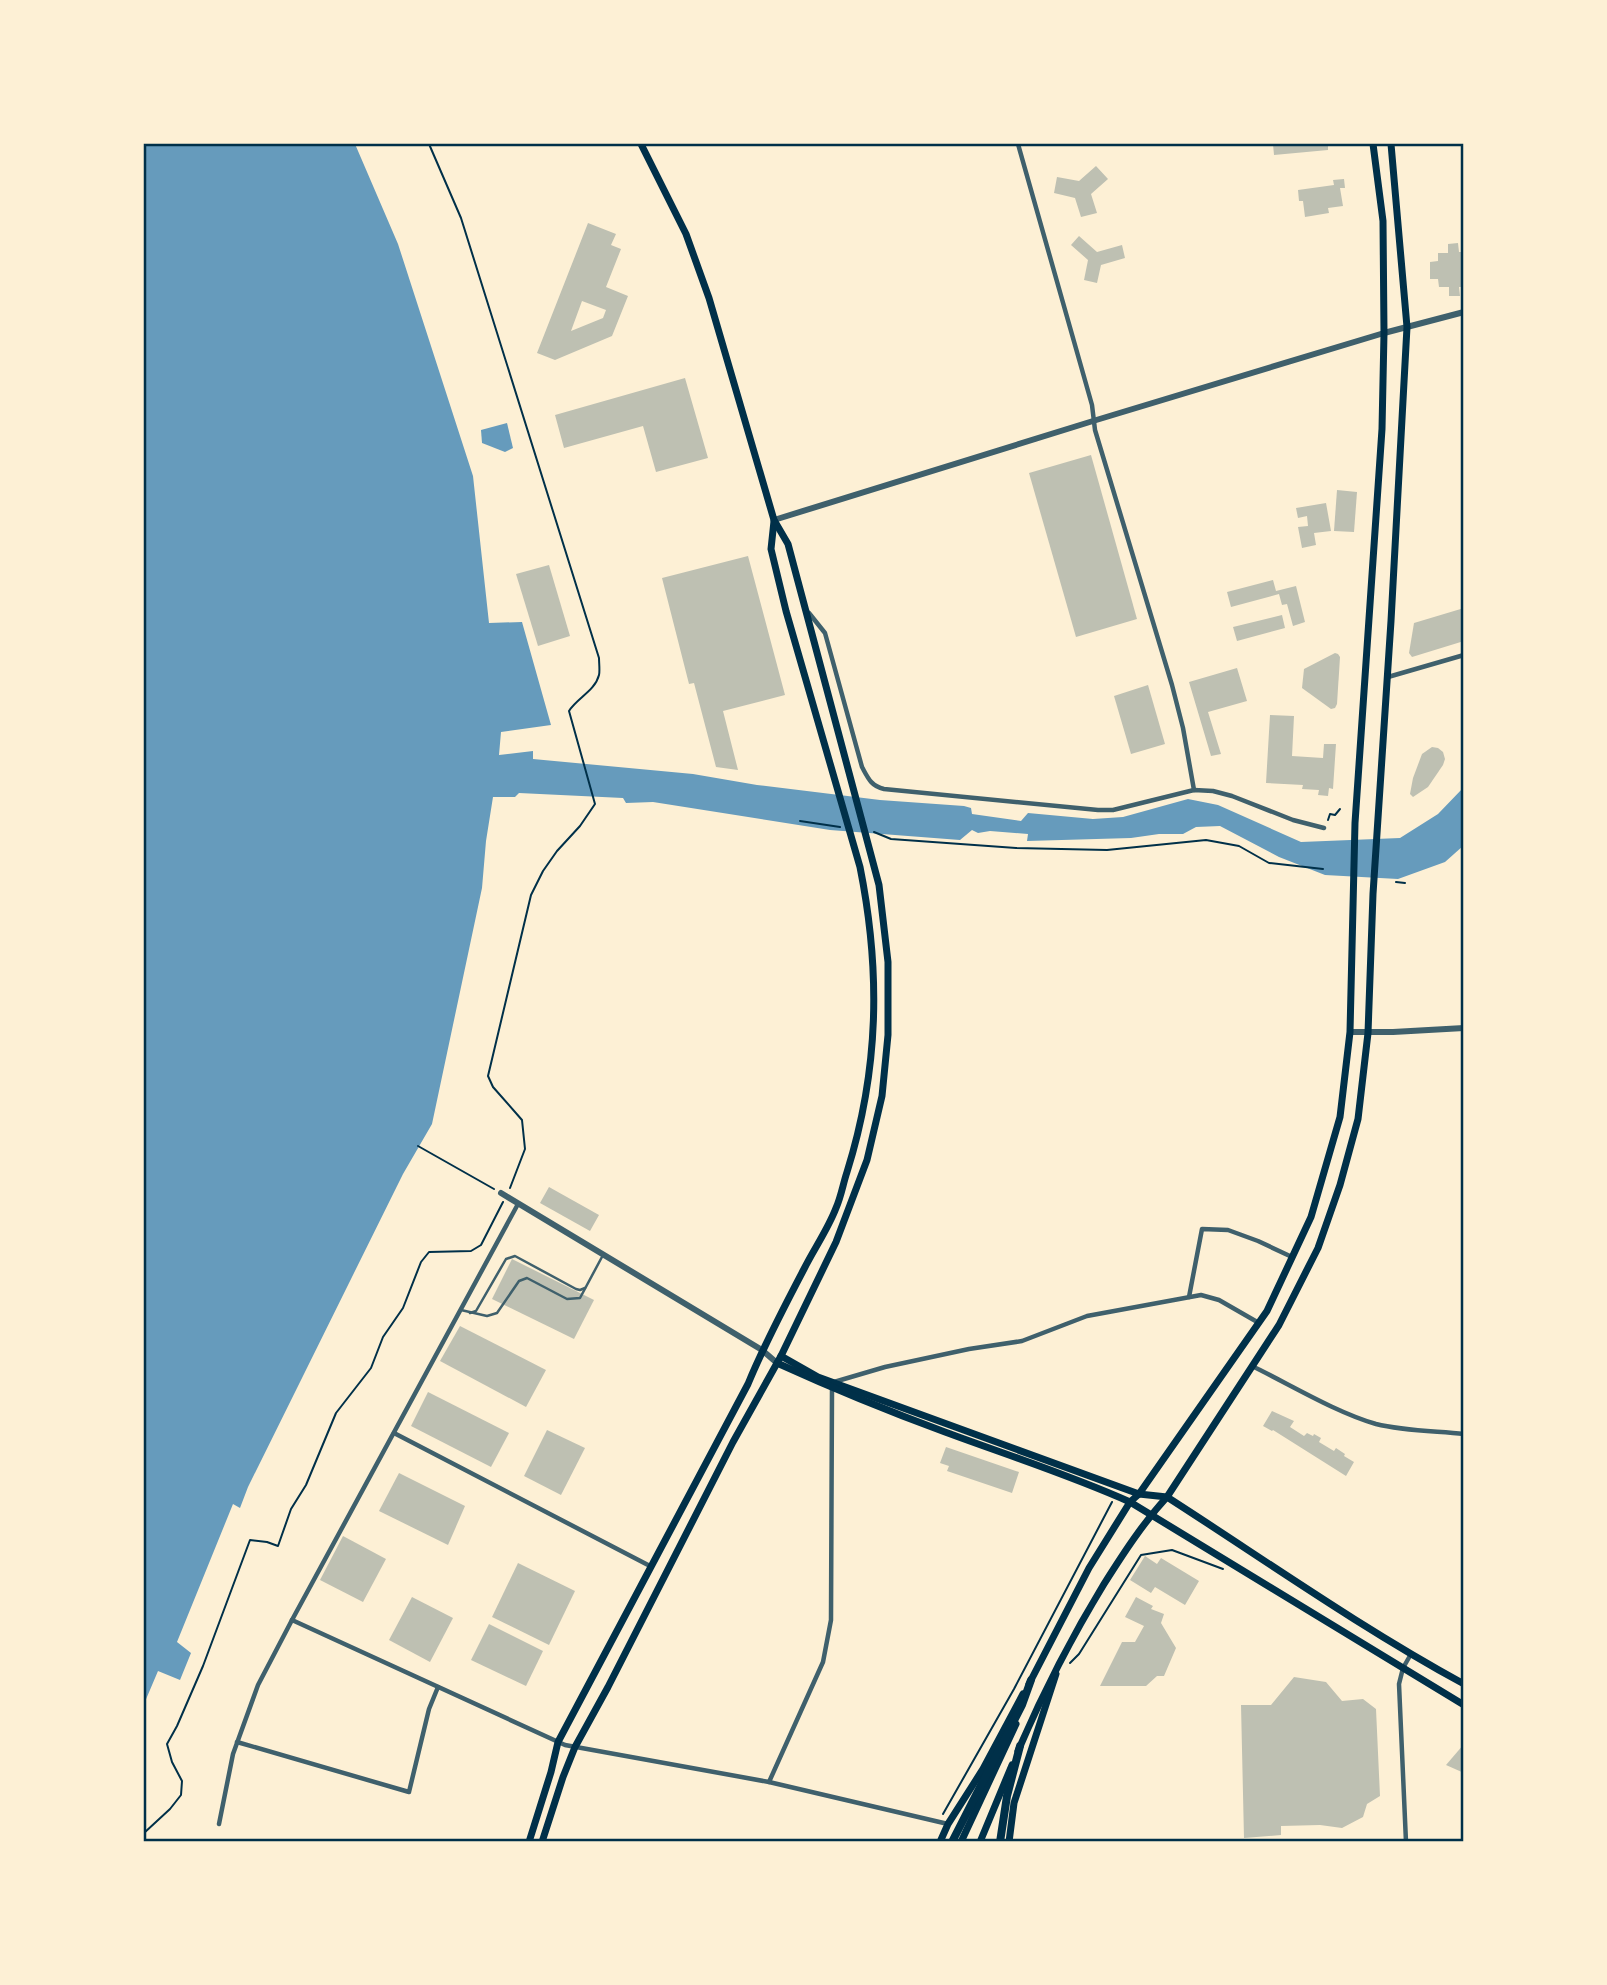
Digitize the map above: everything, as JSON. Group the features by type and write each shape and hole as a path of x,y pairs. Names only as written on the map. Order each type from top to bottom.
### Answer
{"highway":[{"path":"955,1841 1031,1681"},
{"path":"1000,1842 1007,1796 1020,1746"}],"main road":[{"path":"542,1842 575,1747 733,1442 779,1360 836,1242 867,1160 882,1096 888,1035 888,962 879,885 788,544 774,520 709,298 686,234 641,144"},
{"path":"940,1842 1031,1681 1089,1568 1130,1502 1139,1494 1267,1311 1311,1217 1340,1117 1350,1032 1355,823 1382,429 1382,221 1373,144"},
{"path":"980,1842 1020,1746 1060,1659 1077,1629 1109,1577 1152,1513 1167,1497 1279,1325 1318,1248 1340,1185 1358,1119 1368,1032 1373,894 1407,327 1391,144"},
{"path":"529,1842 561,1743 836,1209 858,1138 869,1080 874,1012 866,896 786,611 771,549 774,520"},
{"path":"779,1360 942,1431 1088,1483 1152,1513 1464,1705"},
{"path":"833,1385 1139,1494 1167,1497 1411,1654 1464,1684"},
{"path":"1009,1842 1019,1785 1060,1659"}],"street":[{"path":"1018,144 1092,405 1093,421 1184,727 1194,790"},
{"path":"774,520 1384,333 1464,312"},
{"path":"806,610 825,633 862,767 875,787 1098,810 1113,810 1194,790 1213,791 1293,820 1324,828"},
{"path":"1387,677 1464,655"},
{"path":"1350,1032 1464,1028"},
{"path":"504,1195 779,1360"},
{"path":"219,1824 233,1754 258,1685 518,1204"},
{"path":"1189,1297 1202,1229 1228,1230 1292,1257"},
{"path":"769,1782 823,1662 831,1620 833,1385 885,1367 1022,1341 1087,1316 1200,1295 1219,1300 1259,1323"},
{"path":"1252,1366 1315,1398 1371,1422 1464,1434"},
{"path":"394,1433 650,1566"},
{"path":"292,1620 561,1743 769,1782 948,1824"},
{"path":"1406,1842 1399,1684 1403,1668 1411,1654"},
{"path":"237,1742 409,1792 429,1709 438,1687"}],"lane":[{"path":"460,1309 487,1316 497,1313 519,1281 527,1278 567,1299 580,1298 603,1255"},
{"path":"468,1313 476,1311 506,1259 515,1256 576,1289 585,1288"}],"path":[{"path":"144,1833 181,1795 182,1781 172,1762 167,1744 203,1666 250,1540 278,1546 291,1509 306,1485 337,1413 371,1368 383,1337 403,1308 421,1262 429,1252 471,1251 481,1245 526,1149 522,1119 492,1087 488,1076 531,895 550,861 595,804 569,711 588,693 599,676 599,658 461,218 429,144"},
{"path":"1324,828 1330,814 1335,815 1340,809"},
{"path":"800,821 849,828"},
{"path":"874,832 891,839 1016,848 1107,850 1206,840 1239,846 1269,863 1324,869"},
{"path":"1396,881 1405,883"},
{"path":"418,1146 504,1195"},
{"path":"939,1821 1014,1689 1116,1496"},
{"path":"1066,1666 1079,1654 1141,1555 1172,1550 1230,1571"}],"water":[{"path":"144,144 355,144 398,244 473,476 489,623 522,622 551,725 501,732 499,755 533,751 533,759 693,774 880,800 964,806 971,808 972,814 1021,821 1028,813 1093,819 1123,817 1188,799 1218,805 1301,842 1400,838 1438,814 1463,788 1463,846 1445,862 1398,879 1325,875 1279,857 1220,826 1196,827 1183,834 1027,841 1028,834 990,831 978,833 972,830 960,840 830,830 653,802 626,803 623,798 519,793 515,797 493,797 482,888 432,1124 403,1174 240,1508 233,1504 177,1642 191,1653 180,1680 158,1671 144,1704"},
{"path":"507,423 513,448 505,452 482,443 481,430"}],"building":[{"path":"1273,144 1328,144 1328,150 1274,155"},
{"path":"1096,166 1108,179 1091,194 1097,213 1081,217 1075,198 1054,193 1057,177 1079,181"},
{"path":"1344,179 1345,188 1340,188 1343,206 1328,208 1329,213 1305,217 1298,190 1334,185 1333,180"},
{"path":"588,223 616,234 611,245 621,249 606,287 628,296 612,336 555,360 537,353","holes":["582,301 606,310 603,318 571,331"]},
{"path":"1079,236 1097,252 1122,245 1125,258 1101,265 1097,283 1084,280 1088,260 1071,245"},
{"path":"1458,243 1459,252 1464,252 1464,287 1459,287 1460,296 1449,296 1449,287 1439,287 1438,279 1430,279 1430,262 1438,261 1438,253 1448,253 1448,244"},
{"path":"685,378 708,458 656,472 643,426 564,448 555,415"},
{"path":"1091,455 1137,619 1076,637 1029,473"},
{"path":"1337,490 1357,492 1354,532 1334,531"},
{"path":"1326,503 1331,531 1314,533 1316,545 1302,548 1298,527 1308,526 1307,516 1298,518 1296,508"},
{"path":"748,556 785,695 723,711 738,770 716,767 694,683 689,684 662,578"},
{"path":"549,565 570,636 538,646 516,574"},
{"path":"1273,580 1276,591 1296,586 1305,622 1293,626 1287,604 1282,605 1279,594 1231,607 1227,592"},
{"path":"1464,608 1464,641 1412,657 1409,653 1414,623"},
{"path":"1282,615 1285,628 1237,641 1233,627"},
{"path":"1335,653 1340,657 1337,704 1331,709 1302,688 1304,669"},
{"path":"1237,668 1247,701 1208,712 1221,754 1211,756 1189,682"},
{"path":"1148,685 1165,744 1131,754 1114,696"},
{"path":"1270,715 1294,716 1292,756 1323,758 1324,744 1336,744 1333,789 1329,788 1328,796 1318,795 1319,790 1302,789 1303,785 1266,783"},
{"path":"1432,747 1443,752 1443,765 1428,787 1413,797 1410,794 1413,778 1422,754"},
{"path":"549,1187 599,1215 590,1231 540,1203"},
{"path":"512,1259 594,1300 574,1339 492,1299"},
{"path":"460,1326 546,1370 526,1407 440,1361"},
{"path":"428,1392 509,1433 491,1467 411,1426"},
{"path":"1272,1411 1294,1421 1290,1427 1304,1436 1307,1433 1313,1436 1314,1434 1321,1438 1319,1442 1345,1454 1344,1456 1354,1462 1346,1476 1263,1426"},
{"path":"547,1430 585,1448 561,1495 524,1476"},
{"path":"946,1447 1019,1472 1012,1493 947,1471 949,1466 940,1463"},
{"path":"399,1473 465,1506 448,1545 379,1511"},
{"path":"343,1536 386,1559 363,1602 320,1580"},
{"path":"1145,1556 1157,1564 1161,1558 1199,1581 1185,1605 1155,1587 1151,1593 1130,1580"},
{"path":"518,1563 575,1591 549,1645 492,1617"},
{"path":"412,1597 453,1618 430,1662 389,1640"},
{"path":"1136,1597 1153,1606 1151,1609 1164,1614 1161,1623 1176,1648 1164,1676 1157,1676 1146,1686 1100,1686 1122,1642 1135,1642 1144,1626 1125,1617"},
{"path":"489,1624 543,1651 526,1686 471,1660"},
{"path":"1294,1677 1326,1682 1342,1701 1363,1699 1376,1709 1380,1796 1367,1804 1363,1817 1342,1828 1320,1825 1281,1826 1281,1835 1244,1838 1241,1705 1271,1705"},
{"path":"1464,1744 1464,1773 1446,1765"}]}
